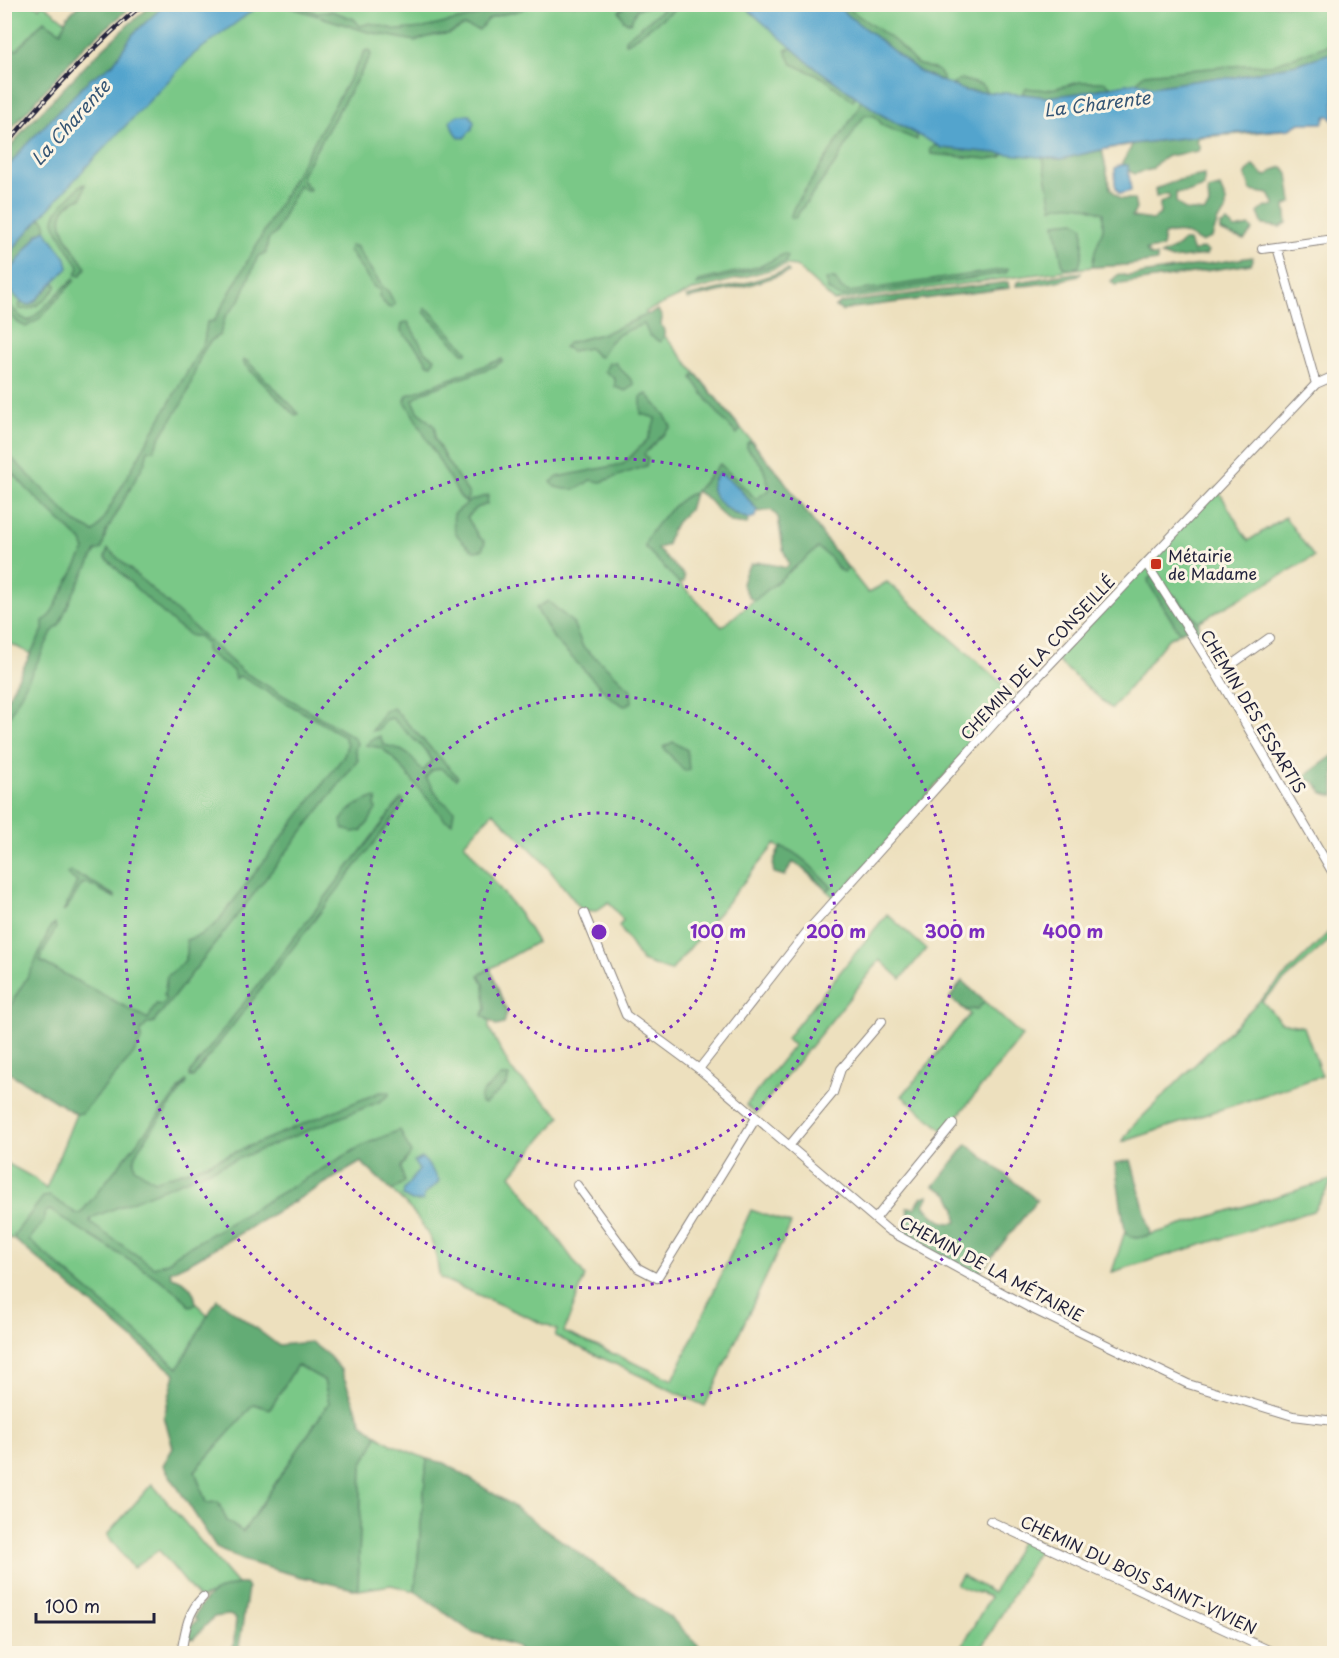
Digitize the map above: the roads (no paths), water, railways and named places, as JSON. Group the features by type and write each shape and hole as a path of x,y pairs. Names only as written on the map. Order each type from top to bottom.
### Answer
{"street":[{"path":"1262,249 1335,239"},
{"path":"1277,247 1316,384 1335,376"},
{"name":"CHEMIN DE LA CONSEILLÉ","path":"699,1070 809,929 1000,717 1316,384"},
{"name":"CHEMIN DES ESSARTIS","path":"1146,563 1217,675 1335,875"},
{"path":"1217,675 1269,638"},
{"name":"CHEMIN DE LA MÉTAIRIE","path":"584,913 626,1015 699,1070 888,1230 1030,1308 1188,1384 1293,1416 1335,1421"},
{"path":"789,1146 833,1093 841,1070 882,1021"},
{"path":"577,1185 638,1268 657,1278 756,1118"},
{"path":"875,1219 953,1124"},
{"name":"CHEMIN DU BOIS SAINT-VIVIEN","path":"990,1521 1277,1653"},
{"path":"181,1653 189,1616 203,1597"}],"water":[{"name":"La Charente","path":"166,4 260,5 194,54 87,166 17,244 5,262 5,171 24,147 89,80 113,64 133,34"},
{"name":"La Charente","path":"743,5 835,5 920,72 965,91 1047,97 1137,82 1152,87 1214,78 1231,78 1297,64 1334,52 1334,122 1330,116 1326,116 1322,123 1300,123 1290,129 1123,145 1061,159 942,148 882,115 809,63"},
{"path":"458,115 470,115 474,122 472,129 464,138 459,137 450,121"},
{"path":"1128,165 1131,191 1120,194 1115,185 1115,168"},
{"path":"45,230 66,258 68,268 29,305 22,303 5,285 5,278 38,234"},
{"path":"720,473 737,486 757,510 755,517 749,519 734,512 714,495 712,488 714,480"},
{"path":"422,1158 439,1180 424,1195 423,1201 412,1201 403,1196 404,1190 419,1170 414,1162"}],"railway":[{"path":"4,147 70,72 143,4"}],"place":[{"name":"Métairie de Madame","path":"1156,564"}]}
